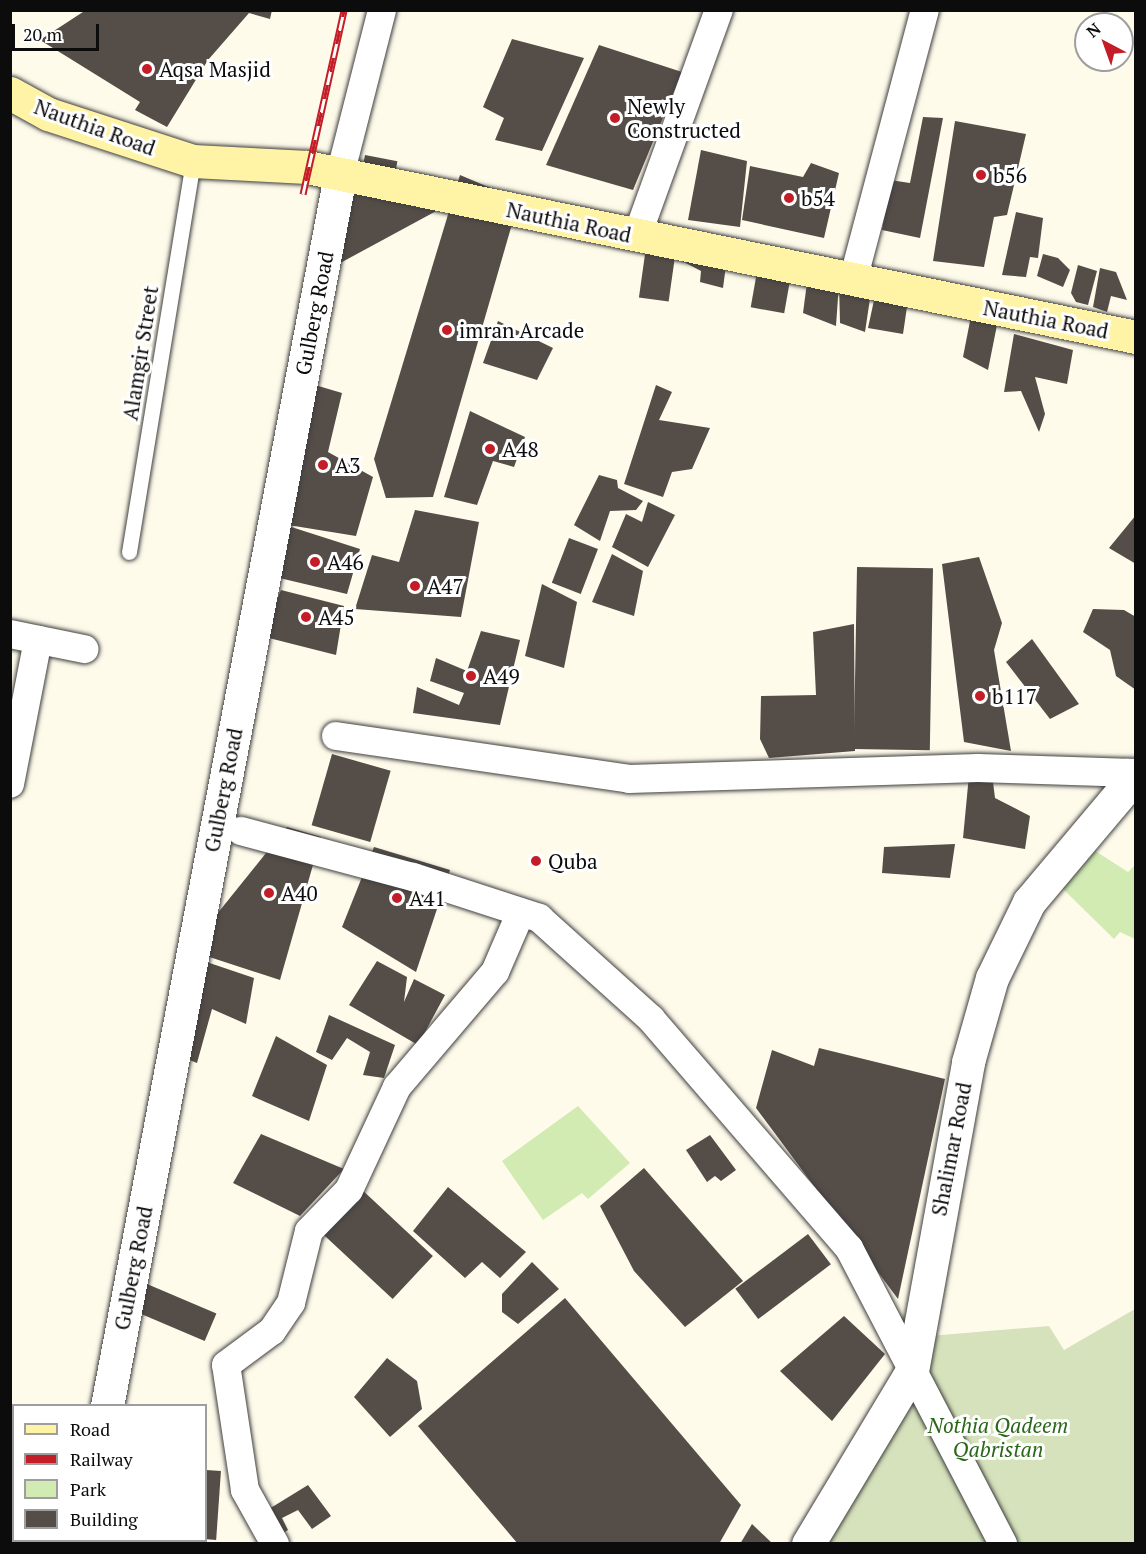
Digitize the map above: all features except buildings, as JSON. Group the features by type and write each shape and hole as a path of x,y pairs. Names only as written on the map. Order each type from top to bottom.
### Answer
{"main road":[{"name":"Nauthia Road","path":"10,93 48,114 193,161 297,166 1136,337"}],"street":[{"path":"340,175 382,10"},
{"path":"637,236 719,10"},
{"path":"853,280 925,10"},
{"name":"Gulberg Road","path":"107,1404 340,175"},
{"path":"10,784 24,637 84,649"},
{"path":"336,736 629,779 978,768 1136,774"},
{"name":"Shalimar Road","path":"808,1544 912,1371 968,1062 992,978 1029,902 1136,774"},
{"path":"241,831 540,918 651,1019 752,1130 849,1248 1003,1544"},
{"path":"274,1544 245,1490 226,1365 272,1331 291,1303 309,1231 350,1190 397,1087 495,972 521,912"}],"lane":[{"name":"Alamgir Street","path":"129,552 193,161"}],"green space":[{"path":"1086,845 1128,872 1135,865 1135,939 1120,932 1114,939 1062,888"},
{"path":"578,1106 630,1163 588,1199 582,1193 543,1220 502,1161"},
{"name":"Nothia Qadeem Qabristan","path":"1135,1309 1135,1543 810,1544 918,1337 1049,1326 1064,1350"}],"railway":[{"path":"303,194 344,10"}],"place":[{"name":"Aqsa Masjid","path":"147,69"},
{"name":"Newly Constructed","path":"615,118"},
{"name":"b56","path":"981,175"},
{"name":"b54","path":"789,198"},
{"name":"imran Arcade","path":"447,330"},
{"name":"A48","path":"490,449"},
{"name":"A3","path":"323,465"},
{"name":"A46","path":"315,562"},
{"name":"A47","path":"415,586"},
{"name":"A45","path":"306,617"},
{"name":"A49","path":"471,676"},
{"name":"b117","path":"980,696"},
{"name":"Quba","path":"536,861"},
{"name":"A40","path":"269,893"},
{"name":"A41","path":"397,898"}]}
